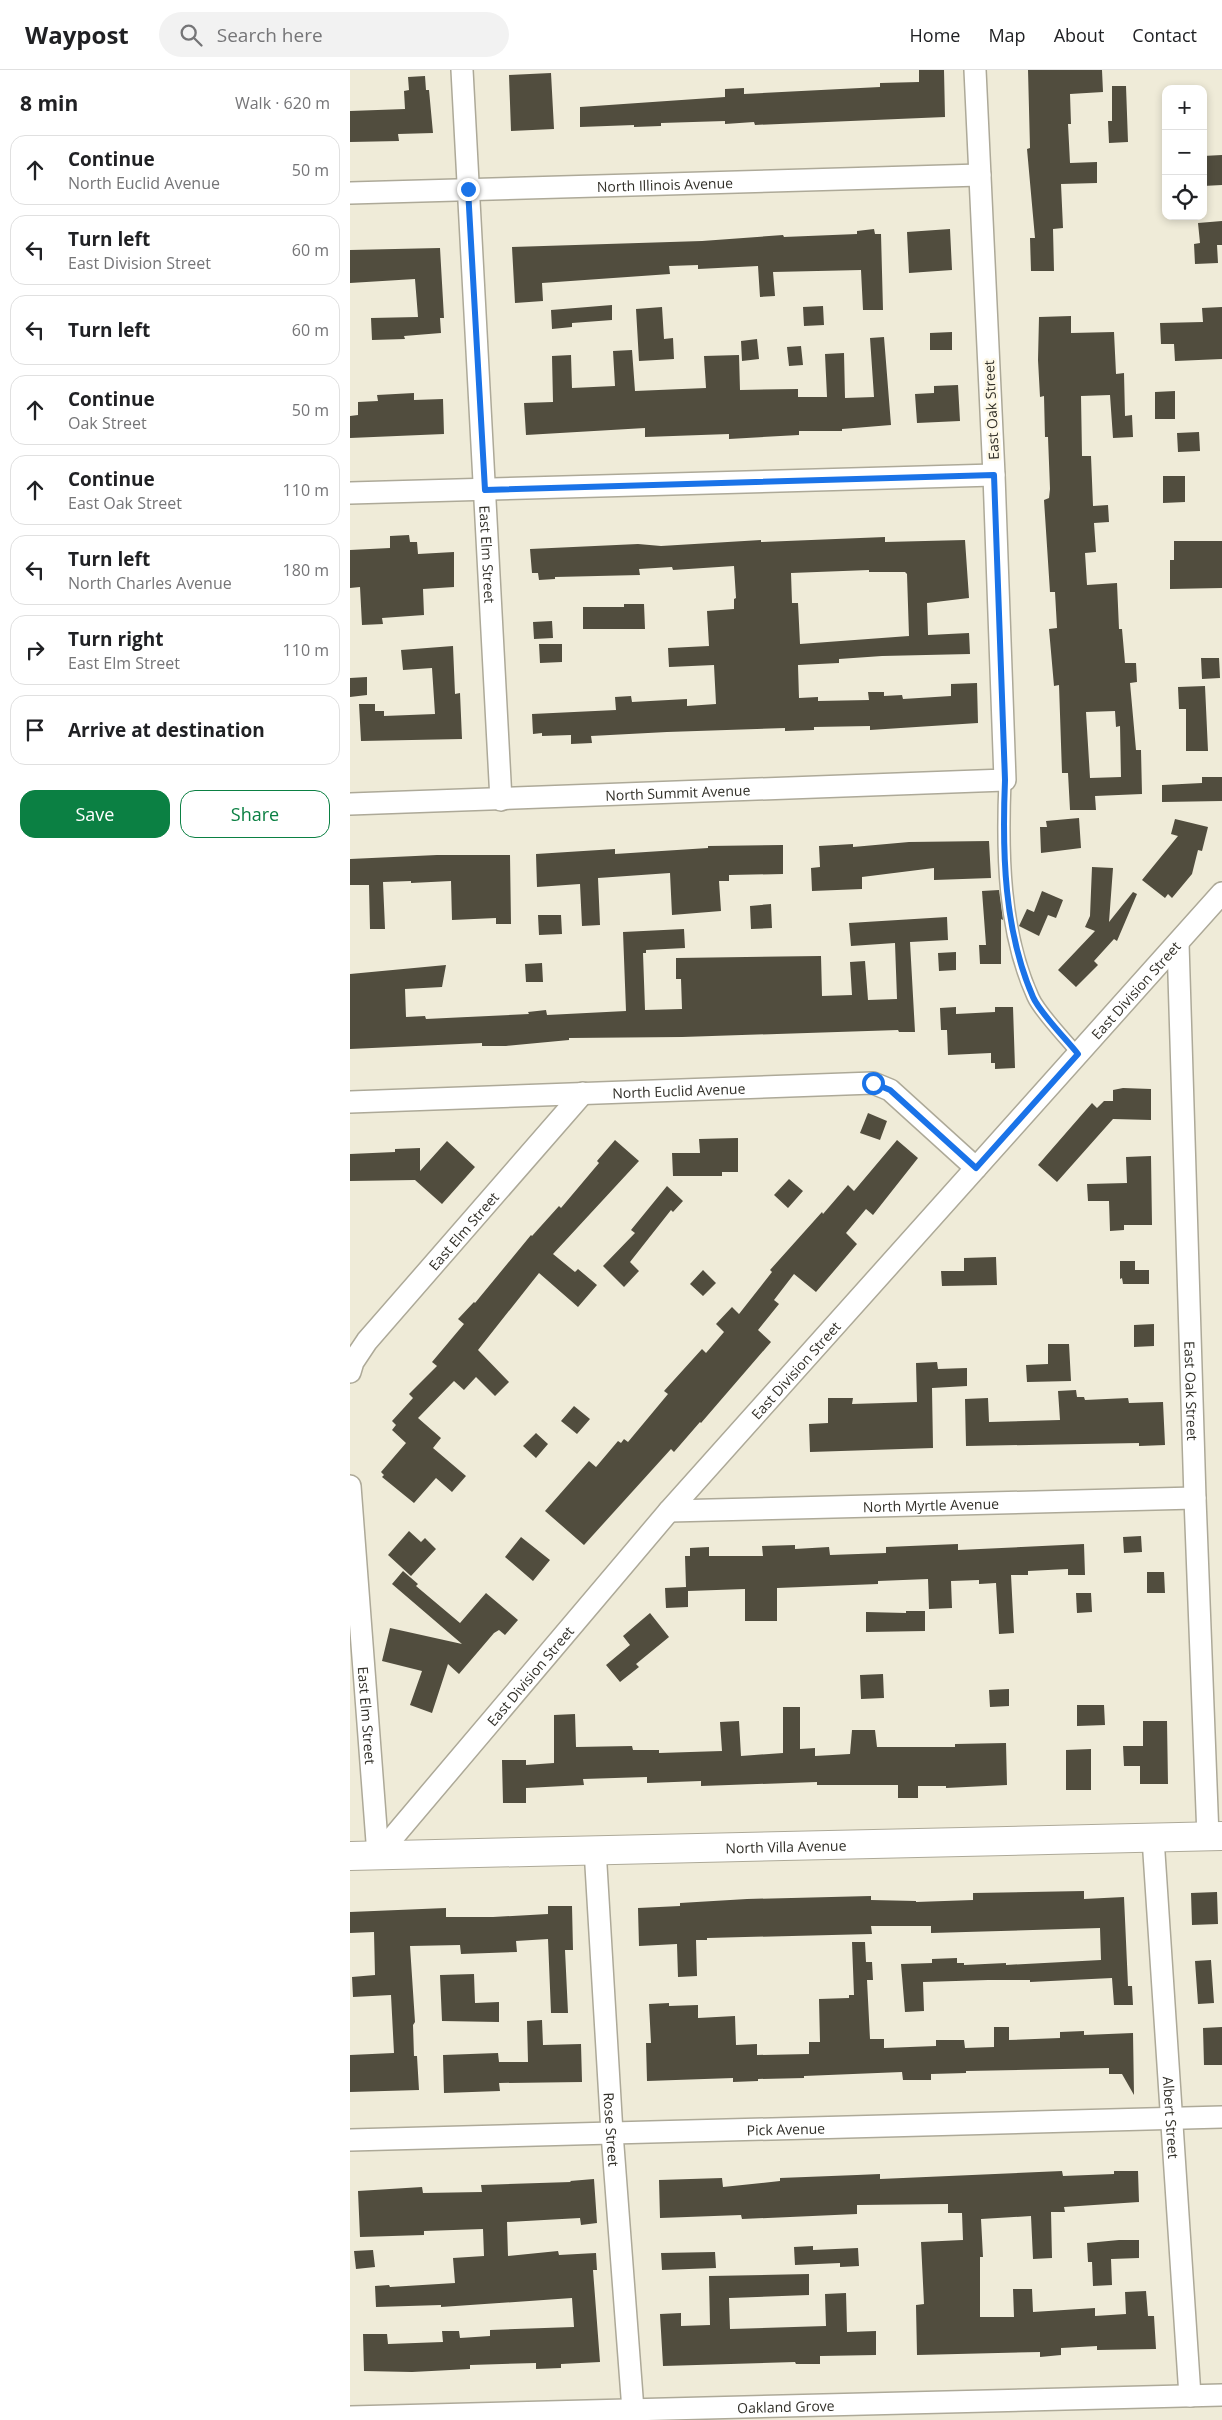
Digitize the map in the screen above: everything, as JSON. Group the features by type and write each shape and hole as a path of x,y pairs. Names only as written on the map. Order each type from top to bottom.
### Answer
{"street":[{"name":"East Elm Street","path":"462,70 501,800"},
{"name":"East Oak Street","path":"975,70 994,475 1005,780"},
{"name":"North Illinois Avenue","path":"350,193 980,175"},
{"path":"350,493 994,475"},
{"name":"North Summit Avenue","path":"350,804 501,800 1005,780"},
{"name":"East Division Street","path":"378,1855 669,1511 1222,893"},
{"name":"East Oak Street","path":"1178,943 1195,1498 1215,1836"},
{"name":"North Euclid Avenue","path":"350,1102 873,1083 890,1090 976,1168"},
{"name":"East Elm Street","path":"350,1372 353,1362 367,1341 583,1093"},
{"name":"East Elm Street","path":"350,1486 378,1855"},
{"name":"North Myrtle Avenue","path":"669,1511 1195,1498"},
{"name":"North Villa Avenue","path":"350,1856 1215,1836"},
{"name":"Albert Street","path":"1153,1838 1190,2396"},
{"name":"Rose Street","path":"595,1849 612,2133 634,2410"},
{"name":"Pick Avenue","path":"350,2140 1222,2117"},
{"name":"Oakland Grove","path":"350,2417 634,2410 1059,2410 1190,2396 1222,2396"}],"lane":[{"path":"1005,780 1004,810 1009,918 1034,999 1078,1054"}],"building":[{"path":"919,70 944,70 945,117 755,125 754,122 725,124 725,121 661,123 661,126 580,127 580,107 725,97 725,89 744,88 744,94 880,87 880,83 919,82"},
{"path":"1028,70 1102,70 1103,92 1070,94 1071,124 1068,124 1070,163 1097,162 1097,183 1061,184 1063,228 1053,229 1054,271 1031,271 1030,238 1035,238 1027,149 1030,148"},
{"path":"551,73 554,129 511,131 509,75"},
{"path":"425,76 426,90 429,90 433,133 398,134 399,141 350,142 350,111 405,109 404,91 409,90 408,77"},
{"path":"1112,86 1126,86 1128,142 1109,143 1108,121 1112,121"},
{"path":"1222,155 1222,185 1207,186 1207,156"},
{"path":"1222,221 1222,245 1217,245 1218,263 1195,264 1194,244 1200,243 1198,223"},
{"path":"874,229 875,234 881,234 883,310 863,310 861,270 773,272 775,296 760,297 758,266 698,269 698,265 669,266 670,274 542,283 543,301 515,303 512,247 702,241 783,235 784,237 857,234 857,231"},
{"path":"950,229 952,270 909,273 907,232"},
{"path":"440,248 444,318 440,318 441,333 404,336 405,339 372,340 371,318 418,317 415,279 350,283 350,250"},
{"path":"612,305 612,320 572,323 572,327 552,329 551,310"},
{"path":"823,306 824,325 804,326 803,307"},
{"path":"662,307 664,339 673,338 674,359 639,361 636,309"},
{"path":"1222,307 1222,359 1175,361 1174,344 1161,344 1160,323 1203,322 1202,308"},
{"path":"1071,316 1071,333 1114,332 1116,374 1124,373 1125,416 1132,415 1133,437 1113,438 1110,395 1081,396 1082,456 1091,456 1093,506 1108,505 1109,522 1094,523 1096,552 1085,553 1087,585 1117,583 1119,629 1122,629 1125,663 1136,663 1137,682 1130,683 1136,750 1141,750 1142,794 1095,796 1096,810 1070,810 1068,773 1062,773 1059,685 1054,686 1049,629 1057,628 1055,592 1050,592 1044,500 1049,498 1050,489 1048,437 1045,437 1044,396 1040,397 1038,360 1039,317","holes":["1115,711 1116,727 1120,726 1121,777 1090,778 1086,712"]},
{"path":"952,332 952,350 930,350 930,333"},
{"path":"884,337 891,425 842,429 842,431 799,431 799,435 729,439 729,434 645,437 645,428 526,435 524,403 553,402 552,356 571,355 572,388 615,386 613,351 632,350 635,391 706,388 704,356 739,355 740,390 798,389 798,397 827,397 825,354 844,353 845,398 874,397 870,338"},
{"path":"757,339 759,359 742,361 741,341"},
{"path":"801,346 803,365 789,366 787,347"},
{"path":"958,385 960,421 917,423 915,394 934,393 934,386"},
{"path":"1175,391 1175,419 1155,419 1155,392"},
{"path":"414,393 414,400 443,399 444,434 350,438 350,416 358,415 358,402 378,401 377,395"},
{"path":"1199,432 1200,451 1178,452 1177,433"},
{"path":"1163,476 1185,476 1185,502 1163,503"},
{"path":"409,535 410,542 417,542 418,554 454,552 454,587 423,589 424,615 382,618 383,624 362,625 360,587 350,588 350,550 390,548 390,536"},
{"path":"885,537 885,542 965,540 969,598 927,603 928,635 969,633 970,654 882,656 839,659 839,663 798,665 799,698 818,697 818,701 869,700 868,692 884,692 884,696 902,695 903,699 951,696 951,684 977,683 978,723 870,730 870,726 814,727 814,730 785,731 785,728 667,732 591,736 592,743 571,744 571,735 542,736 542,733 533,734 532,714 616,710 615,697 631,696 632,702 687,699 687,706 716,704 714,665 669,667 668,648 709,646 707,611 734,609 734,599 736,598 734,566 673,570 672,567 639,569 640,575 555,577 555,579 539,580 538,573 532,573 530,549 638,544 661,546 761,540 761,542","holes":["869,570 869,572 905,572 907,574 909,636 800,644 798,603 792,603 791,573"]},
{"path":"1174,541 1222,541 1222,588 1170,589 1170,560 1174,560"},
{"path":"624,604 644,604 645,629 583,629 583,607 624,607"},
{"path":"552,621 553,638 534,639 533,622"},
{"path":"539,644 562,644 562,662 540,663"},
{"path":"453,646 455,694 460,693 462,739 361,741 359,704 375,704 375,711 384,711 384,716 435,714 432,668 403,670 401,650"},
{"path":"1201,658 1219,658 1220,678 1202,679"},
{"path":"367,677 367,695 350,697 350,678"},
{"path":"1205,686 1208,751 1186,751 1186,709 1179,709 1178,687"},
{"path":"1202,777 1222,777 1222,801 1162,802 1162,785 1202,783"},
{"path":"1079,818 1081,848 1041,853 1040,827 1047,827 1046,821"},
{"path":"1175,819 1208,827 1202,851 1198,850 1192,874 1172,898 1168,894 1165,898 1142,880 1178,836 1171,834"},
{"path":"989,841 991,878 934,880 934,868 862,877 862,889 812,891 811,868 820,867 819,846 853,844 853,847 909,842"},
{"path":"783,845 783,874 729,875 729,881 719,881 721,911 672,915 670,873 598,878 600,925 582,926 580,884 537,887 536,854 615,849 615,854 708,848 708,846"},
{"path":"437,855 510,855 511,924 496,924 496,918 452,920 451,881 411,883 411,881 383,882 385,929 370,929 369,885 350,885 350,859"},
{"path":"1092,867 1113,868 1109,922 1133,892 1137,894 1117,941 1114,939 1094,961 1098,965 1076,987 1058,970 1095,931 1085,927 1090,916"},
{"path":"999,890 1003,920 1001,919 1001,964 980,964 979,945 986,945 982,891"},
{"path":"1042,891 1063,900 1056,918 1048,915 1039,936 1019,926 1027,909 1034,912"},
{"path":"771,904 772,928 751,929 750,906"},
{"path":"538,915 561,915 562,934 539,935"},
{"path":"947,917 948,940 910,942 915,1032 899,1032 898,1030 682,1037 569,1038 569,1040 506,1046 482,1046 482,1043 350,1049 350,974 446,965 442,987 405,989 406,1017 425,1016 426,1019 529,1014 528,1012 546,1010 547,1015 626,1011 623,932 684,929 685,948 646,950 646,953 643,953 645,1010 682,1009 681,979 676,979 676,958 821,956 822,996 852,995 850,962 865,961 868,1000 897,999 895,943 851,946 849,923"},
{"path":"956,952 956,970 939,971 938,953"},
{"path":"542,963 543,982 526,982 525,964"},
{"path":"956,1007 956,1014 995,1012 995,1007 1013,1007 1015,1068 995,1069 995,1063 991,1063 991,1053 948,1055 947,1030 941,1030 940,1008"},
{"path":"1123,1088 1151,1089 1151,1120 1113,1119 1057,1182 1038,1165 1092,1103 1097,1108 1104,1101 1113,1101 1113,1090"},
{"path":"868,1113 887,1121 880,1140 860,1133"},
{"path":"738,1138 738,1172 722,1172 722,1176 673,1176 672,1153 700,1153 699,1139"},
{"path":"615,1140 639,1161 553,1254 575,1272 578,1269 597,1285 578,1307 539,1273 478,1350 509,1382 495,1396 476,1377 464,1390 454,1381 418,1418 441,1438 433,1448 466,1476 452,1492 436,1478 414,1503 382,1477 384,1475 381,1472 406,1443 392,1430 396,1425 392,1421 413,1398 409,1394 437,1366 432,1362 464,1324 458,1319 475,1303 531,1235 559,1206 561,1208 599,1163 597,1161"},
{"path":"897,1140 918,1158 873,1215 866,1209 846,1233 857,1244 816,1292 794,1274 774,1300 779,1304 758,1330 771,1342 701,1423 674,1452 671,1449 584,1545 545,1511 589,1461 596,1467 618,1441 621,1443 624,1439 628,1442 668,1394 664,1391 702,1349 706,1353 724,1332 716,1324 732,1307 739,1314 772,1272 770,1270 822,1212 823,1214 848,1185 854,1191"},
{"path":"447,1141 475,1167 442,1204 415,1180 350,1181 350,1154 395,1152 395,1149 420,1148 420,1171"},
{"path":"1151,1156 1152,1225 1124,1225 1124,1230 1110,1231 1109,1201 1088,1201 1087,1184 1127,1183 1126,1157"},
{"path":"789,1179 803,1191 788,1208 774,1195"},
{"path":"667,1186 683,1201 673,1212 671,1210 630,1262 639,1271 624,1287 603,1266 635,1233 631,1230"},
{"path":"996,1257 997,1285 942,1286 941,1271 964,1271 964,1258"},
{"path":"1120,1261 1135,1261 1135,1270 1149,1270 1149,1284 1123,1284 1122,1278 1120,1279"},
{"path":"703,1270 716,1283 703,1296 690,1284"},
{"path":"1154,1324 1154,1346 1134,1347 1134,1325"},
{"path":"1048,1344 1069,1344 1071,1381 1027,1382 1026,1365 1048,1364"},
{"path":"937,1362 938,1369 967,1368 967,1386 932,1388 933,1448 810,1452 809,1424 828,1423 828,1398 853,1398 852,1404 917,1402 916,1363"},
{"path":"1076,1390 1077,1397 1084,1397 1085,1400 1128,1398 1129,1403 1163,1402 1165,1445 1139,1446 1139,1443 966,1446 965,1399 988,1398 989,1422 1060,1420 1058,1391"},
{"path":"574,1406 590,1419 577,1434 561,1421"},
{"path":"536,1433 548,1444 536,1458 523,1446"},
{"path":"409,1531 421,1542 425,1538 436,1549 411,1576 388,1555"},
{"path":"1141,1536 1142,1552 1124,1553 1123,1537"},
{"path":"521,1537 550,1560 533,1581 505,1557"},
{"path":"958,1544 958,1550 1084,1544 1085,1575 1068,1575 1068,1569 1028,1571 1028,1575 1011,1575 1014,1633 999,1634 996,1583 979,1584 979,1580 951,1581 952,1608 929,1609 928,1579 878,1581 878,1584 777,1588 777,1621 745,1621 745,1589 688,1591 688,1607 666,1608 665,1588 686,1587 685,1556 690,1556 690,1548 709,1547 709,1556 763,1556 762,1546 795,1545 795,1549 829,1547 830,1555 886,1553 886,1547"},
{"path":"403,1571 418,1584 416,1586 460,1623 486,1593 518,1620 505,1635 499,1630 494,1633 459,1674 448,1664 432,1713 410,1705 422,1671 382,1661 390,1628 462,1644 392,1584"},
{"path":"1147,1572 1164,1572 1165,1593 1147,1593"},
{"path":"1076,1593 1091,1593 1092,1612 1077,1613"},
{"path":"906,1611 925,1611 925,1631 866,1632 866,1612 906,1613"},
{"path":"650,1613 669,1637 636,1664 639,1667 620,1682 606,1665 630,1645 623,1636"},
{"path":"883,1674 884,1698 861,1699 860,1675"},
{"path":"1009,1689 1009,1706 990,1707 989,1690"},
{"path":"1077,1705 1104,1705 1105,1725 1077,1726"},
{"path":"783,1707 800,1707 800,1749 815,1748 815,1756 850,1754 852,1730 875,1730 877,1747 955,1747 955,1744 1006,1743 1007,1785 946,1788 946,1786 918,1786 918,1798 898,1798 898,1785 817,1785 817,1782 701,1786 701,1781 647,1783 647,1777 583,1779 584,1785 526,1788 526,1803 503,1803 502,1760 526,1760 526,1765 554,1763 554,1715 575,1714 576,1747 632,1746 633,1750 659,1750 659,1753 722,1751 720,1722 739,1721 741,1756 783,1753"},
{"path":"1143,1721 1167,1721 1168,1784 1140,1784 1140,1766 1124,1766 1123,1746 1143,1746"},
{"path":"1091,1749 1091,1790 1066,1790 1066,1750"},
{"path":"1084,1891 1084,1899 1124,1897 1128,1986 1132,1986 1133,2005 1114,2005 1112,1978 1030,1982 1030,1980 988,1980 923,1982 924,2011 905,2012 901,1964 932,1963 932,1959 957,1958 957,1963 964,1963 964,1965 1006,1963 1006,1965 1101,1960 1100,1928 931,1933 931,1926 871,1926 872,1934 707,1938 707,1940 696,1940 697,1976 678,1977 677,1944 639,1946 638,1908 680,1906 680,1903 747,1899 871,1896 871,1900 916,1902 973,1900 973,1893"},
{"path":"1217,1892 1218,1924 1192,1925 1191,1893"},
{"path":"548,1906 572,1906 573,1950 565,1950 568,2013 551,2013 548,1939 516,1941 517,1952 461,1954 460,1945 410,1946 415,2022 413,2025 414,2056 417,2056 419,2090 350,2092 350,2055 394,2053 391,1995 353,1997 352,1977 375,1975 374,1932 350,1933 350,1912 446,1908 446,1917 493,1917 548,1914"},
{"path":"852,1942 865,1942 866,1962 872,1962 873,1980 867,1980 870,2039 884,2039 884,2048 936,2046 936,2040 964,2040 965,2048 994,2047 994,2027 1009,2027 1009,2040 1060,2038 1060,2032 1084,2031 1084,2035 1133,2033 1134,2095 1122,2074 1109,2074 1109,2068 966,2071 966,2073 931,2074 931,2080 903,2080 902,2072 804,2076 804,2078 758,2079 758,2081 733,2082 733,2078 647,2081 646,2043 651,2043 649,2004 669,2003 669,2006 698,2005 698,2018 735,2016 736,2045 757,2044 757,2055 809,2054 809,2042 820,2042 819,1999 849,1998 849,1995 854,1995"},
{"path":"1211,1960 1214,2003 1198,2004 1195,1961"},
{"path":"474,1974 475,2003 499,2002 499,2022 442,2021 440,1975"},
{"path":"542,2020 543,2045 581,2044 582,2082 499,2083 500,2091 444,2093 443,2055 498,2053 499,2062 528,2062 527,2021"},
{"path":"1222,2027 1222,2065 1204,2065 1203,2028"},
{"path":"1062,2171 1063,2176 1114,2174 1114,2171 1138,2171 1139,2202 1064,2207 1065,2212 1051,2212 1052,2258 1033,2259 1031,2216 981,2219 983,2257 980,2257 980,2317 1014,2317 1013,2289 1032,2289 1033,2312 1095,2308 1095,2316 1126,2314 1125,2292 1146,2291 1148,2316 1154,2316 1156,2349 1097,2350 1097,2346 1061,2348 1061,2355 1040,2357 1040,2352 917,2355 916,2305 924,2304 921,2242 963,2240 962,2213 948,2213 948,2204 857,2205 857,2214 742,2219 741,2215 660,2218 659,2180 722,2178 723,2187 780,2181 780,2178 880,2174 880,2179"},
{"path":"594,2179 597,2223 581,2225 580,2218 507,2222 508,2256 558,2251 559,2255 596,2253 597,2270 593,2270 600,2362 561,2364 561,2368 536,2369 536,2363 470,2365 470,2369 412,2372 364,2371 363,2334 387,2334 388,2344 443,2342 442,2331 459,2331 460,2338 490,2336 490,2330 574,2327 572,2298 441,2307 441,2305 376,2307 375,2286 389,2285 390,2287 455,2283 453,2258 484,2256 483,2229 424,2231 424,2235 360,2237 358,2191 422,2187 423,2193 482,2192 481,2185 571,2182"},
{"path":"1139,2240 1139,2258 1111,2259 1112,2285 1093,2286 1092,2262 1088,2262 1087,2243"},
{"path":"813,2246 813,2250 858,2248 859,2266 840,2267 840,2263 795,2265 794,2247"},
{"path":"373,2250 375,2267 356,2269 354,2251"},
{"path":"715,2252 716,2268 662,2270 661,2253"},
{"path":"809,2274 809,2295 729,2298 730,2329 826,2326 825,2294 846,2293 847,2332 876,2331 876,2355 820,2356 820,2364 796,2364 795,2362 663,2366 660,2314 681,2313 681,2326 710,2325 709,2276"}],"route":[{"path":"468,189 485,490 994,475 1009,918 1034,999 1078,1054 976,1168 890,1090 873,1083"}]}
